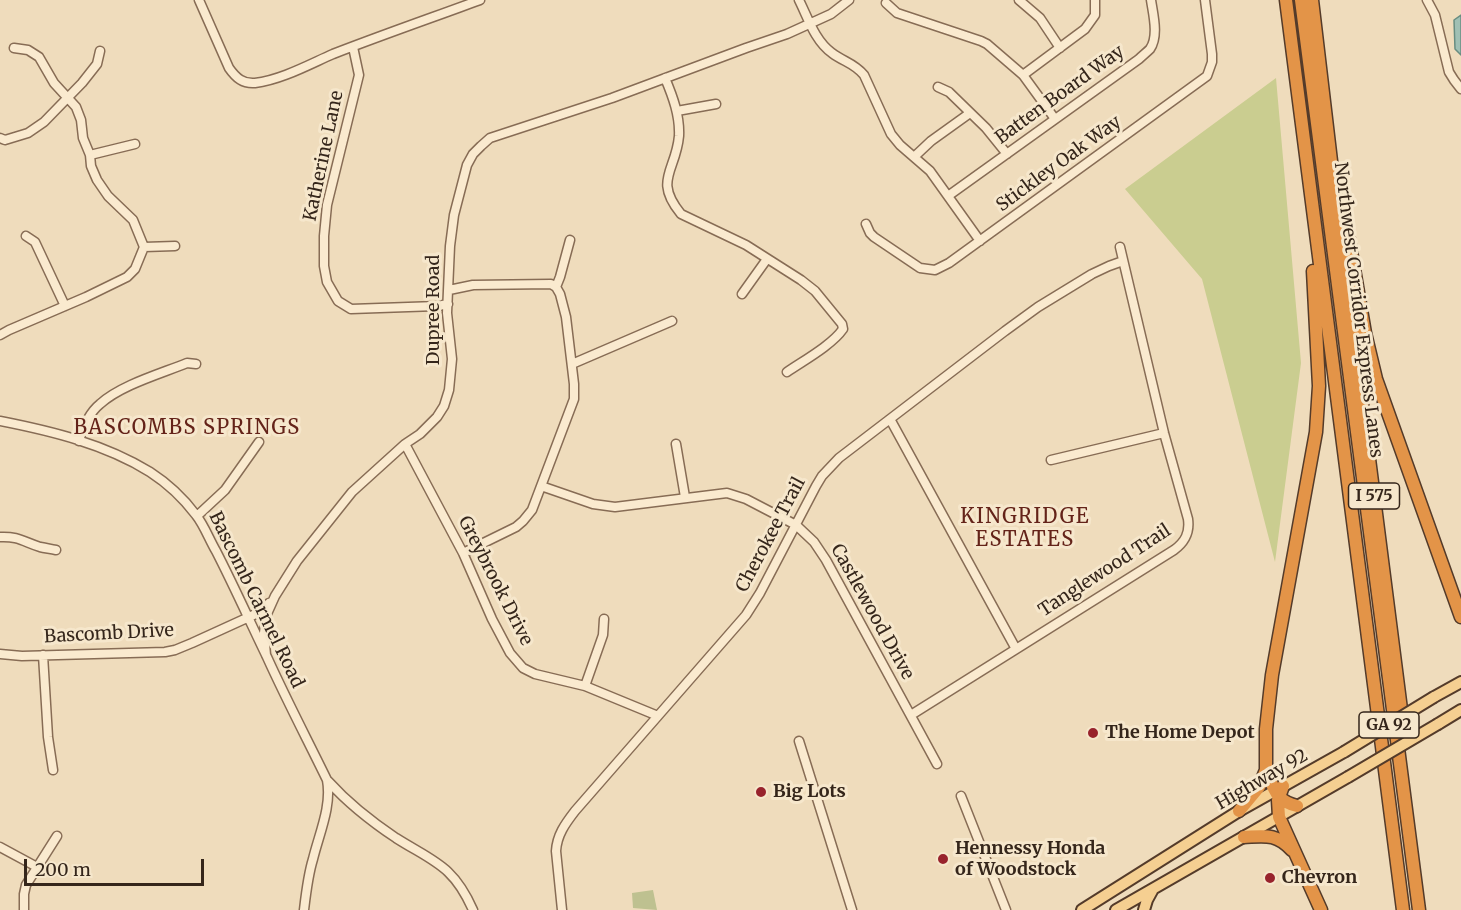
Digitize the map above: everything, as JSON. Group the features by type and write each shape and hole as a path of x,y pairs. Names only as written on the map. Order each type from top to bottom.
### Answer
{"highway":[{"name":"I 575","path":"1286,0 1403,910"},
{"name":"Northwest Corridor Express Lanes","path":"1300,0 1419,910"},
{"name":"I 575","path":"1312,0 1427,910"},
{"path":"1321,83 1328,98 1357,292 1371,363 1461,617"},
{"path":"1239,811 1259,787 1266,770 1266,729 1271,681 1312,457 1318,410 1319,370 1308,171"},
{"path":"1266,770 1290,804 1297,806"},
{"path":"1279,791 1279,817 1321,910"},
{"path":"1244,837 1275,837 1293,851"}],"main road":[{"name":"Highway 92","path":"1082,910 1239,811 1279,791 1461,682"},
{"name":"GA 92","path":"1116,910 1461,710"},
{"path":"1144,910 1153,889"}],"street":[{"path":"199,0 229,68 236,77 244,82 255,83 283,75 480,0"},
{"path":"799,0 819,41 832,53 858,67 864,75 891,134 930,171 980,241"},
{"name":"Dupree Road","path":"266,655 264,633 266,616 275,596 297,561 352,492 405,444 420,434 437,417 444,406 449,390 452,360 447,313 454,215 467,165 480,146 490,138 612,98 787,34 831,14 849,0"},
{"path":"1019,0 1040,18 1060,48"},
{"path":"1023,75 1091,23 1095,15 1095,0"},
{"name":"Batten Board Way","path":"948,196 1139,59 1151,48 1155,29 1151,0"},
{"name":"Stickley Oak Way","path":"866,224 874,237 914,264 935,270 942,267 1207,76 1212,54 1205,0"},
{"path":"1427,0 1435,15 1449,72 1461,89"},
{"path":"886,3 897,13 981,41 1023,75 1055,119"},
{"name":"Katherine Lane","path":"353,47 359,75 327,206 324,266 327,282 338,301 351,309 448,304"},
{"path":"0,335 127,277 135,269 144,247 133,220 108,196 97,180 91,166 76,107 54,83 39,57 28,50 14,48"},
{"path":"0,138 5,140 28,133 44,122 97,64 100,51"},
{"path":"665,78 677,111 679,134 666,186 674,206 681,214 746,245 801,280 815,291 842,324 843,330 840,334 787,372"},
{"path":"938,87 949,92 986,128 1007,154"},
{"path":"677,111 716,104"},
{"path":"914,157 931,141 970,113"},
{"path":"90,155 135,144"},
{"path":"26,236 35,242 65,306"},
{"path":"556,287 570,240"},
{"path":"144,247 175,246"},
{"name":"Tanglewood Trail","path":"911,714 1174,550 1185,540 1189,526 1188,519 1164,433 1120,247"},
{"path":"742,294 767,259"},
{"name":"Cherokee Trail","path":"562,910 555,851 558,836 575,811 754,604 816,486 830,467 1038,307 1092,274 1123,261"},
{"path":"449,290 473,285 551,284 556,287 566,317 574,384 574,399 532,510 523,521 506,532 463,553"},
{"path":"572,364 672,321"},
{"path":"79,441 82,429 90,416 99,404 109,397 187,363 196,364"},
{"path":"891,419 1016,649"},
{"name":"Bascomb Carmel Road","path":"0,421 105,449 150,472 182,498 197,516 251,620 327,780 325,815 310,868 304,910"},
{"path":"1051,460 1164,433"},
{"path":"197,516 225,490 259,442"},
{"name":"Greybrook Drive","path":"405,444 463,553 492,619 510,653 523,668 535,674 585,686 658,716"},
{"path":"676,444 685,498"},
{"name":"Castlewood Drive","path":"541,486 605,507 727,493 746,499 796,525 814,543 826,560 938,764"},
{"path":"0,537 21,539 40,547 56,550"},
{"name":"Dupree Road","path":"251,620 275,596"},
{"path":"251,620 260,622 266,616"},
{"name":"Bascomb Drive","path":"0,654 22,656 175,650 251,620"},
{"path":"585,686 603,635 604,620"},
{"path":"43,655 48,737 53,770"},
{"path":"799,741 852,910"},
{"path":"327,780 377,824 446,869 462,888 473,910"},
{"path":"961,796 1006,910"},
{"path":"24,910 26,885 57,836"},
{"path":"0,847 37,867"}],"green space":[{"path":"1276,78 1301,363 1275,562 1202,279 1125,189"},
{"path":"653,890 657,910 633,908 632,893"}],"shaded area":[{"path":"1461,15 1461,55 1455,49 1454,20"}],"place":[{"name":"The Home Depot","path":"1093,733"},
{"name":"Big Lots","path":"761,792"},
{"name":"Hennessy Honda of Woodstock","path":"943,859"},
{"name":"Chevron","path":"1270,878"}],"district":[{"name":"BASCOMBS SPRINGS","path":"187,428"},
{"name":"KINGRIDGE ESTATES","path":"1025,528"}]}
